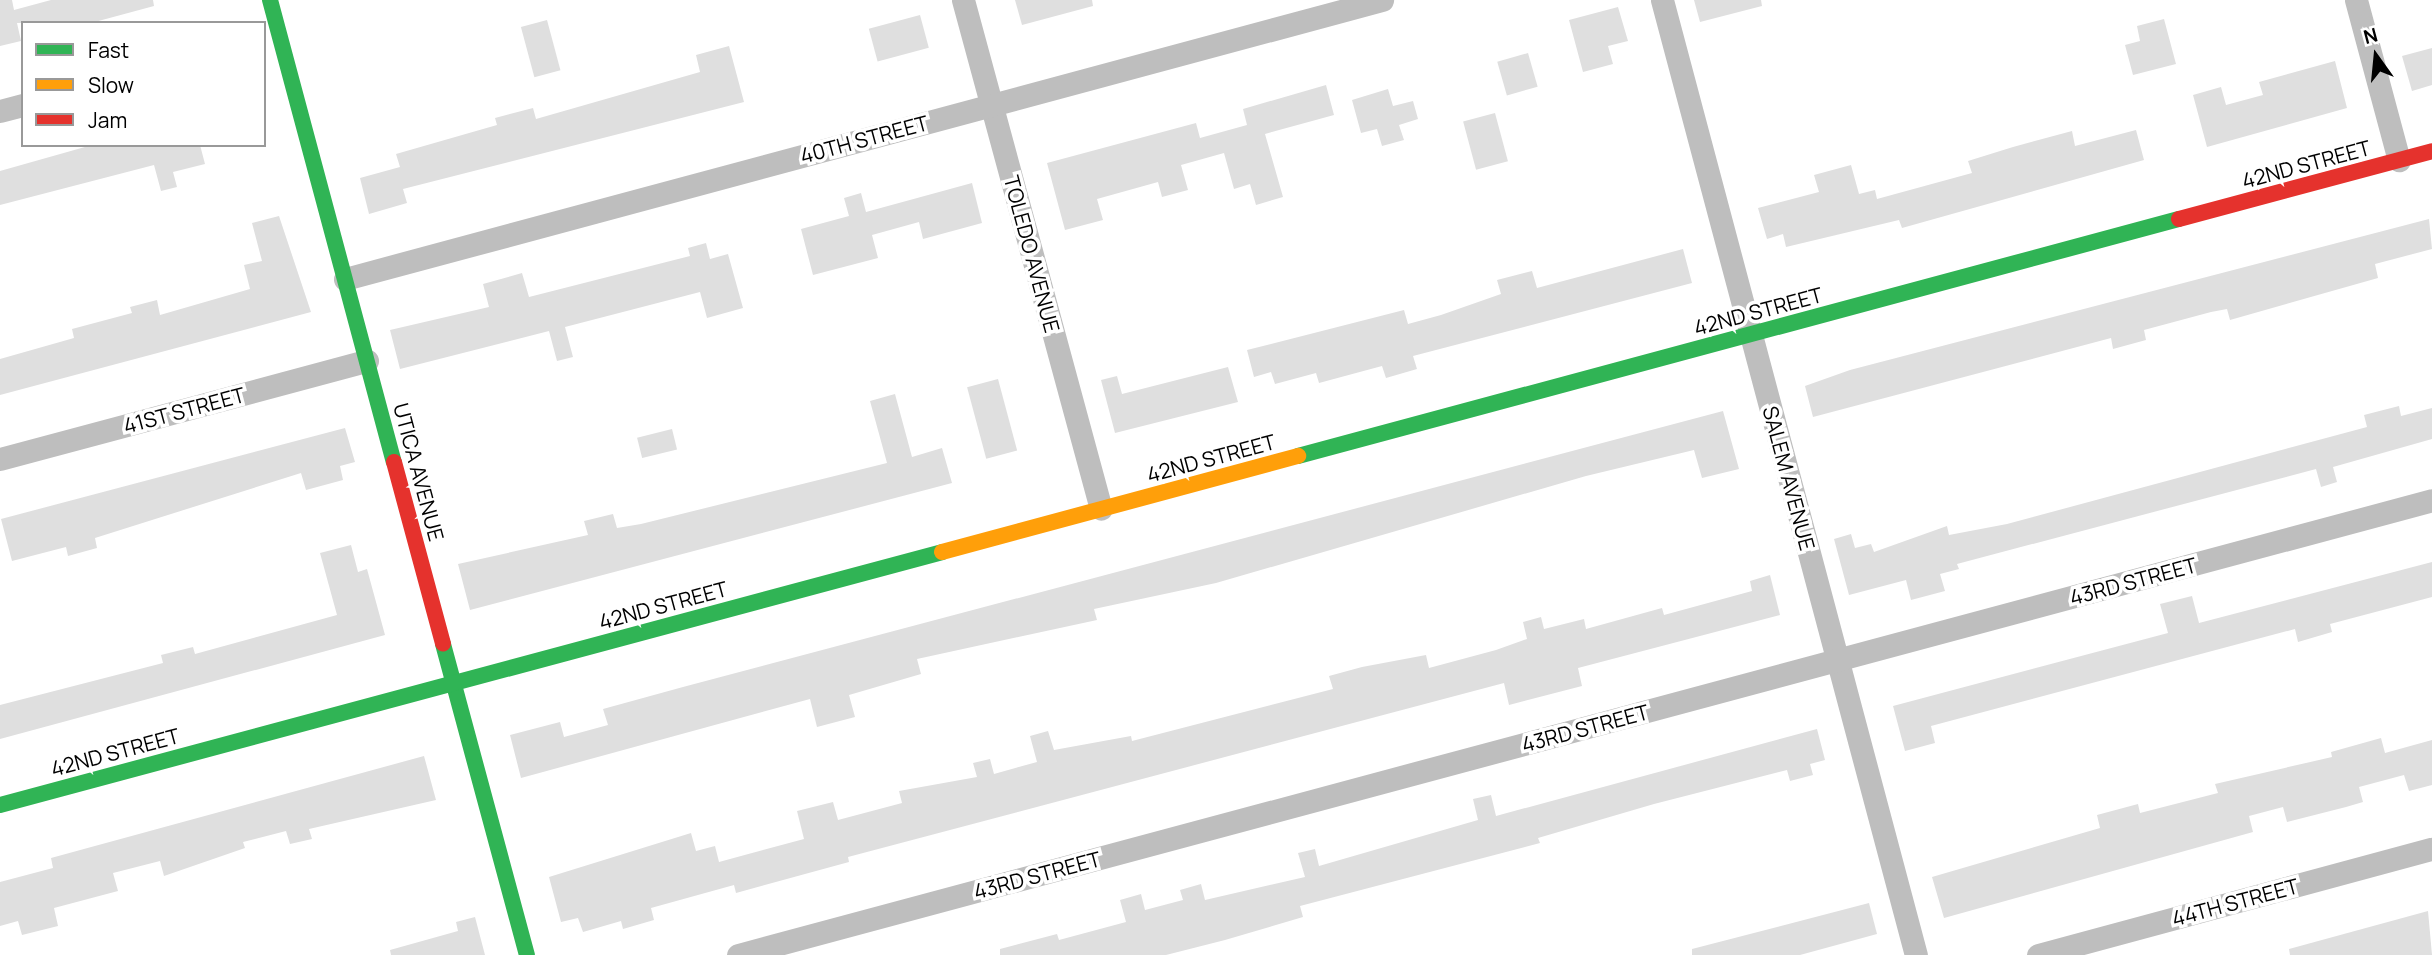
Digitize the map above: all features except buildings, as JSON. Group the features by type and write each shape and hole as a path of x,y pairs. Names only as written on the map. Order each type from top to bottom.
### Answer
{"street":[{"name":"UTICA AVENUE","path":"270,0 272,38 345,279 527,955"},
{"name":"TOLEDO AVENUE","path":"963,0 1101,509"},
{"name":"40TH STREET","path":"345,279 1382,0"},
{"name":"SALEM AVENUE","path":"1662,0 1916,955"},
{"path":"2356,0 2399,160"},
{"path":"0,111 21,105"},
{"name":"42ND STREET","path":"0,804 2432,151"},
{"name":"41ST STREET","path":"0,459 367,361"},
{"name":"43RD STREET","path":"738,955 2432,500"},
{"name":"44TH STREET","path":"2038,955 2432,849"}],"traffic: fast":[{"path":"270,0 394,462"},
{"path":"1298,456 2179,219"},
{"path":"0,805 942,552"},
{"path":"443,644 527,955"}],"traffic: slow":[{"path":"942,552 1298,456"}],"traffic: jam":[{"path":"2179,219 2432,151"},
{"path":"394,462 443,644"}]}
